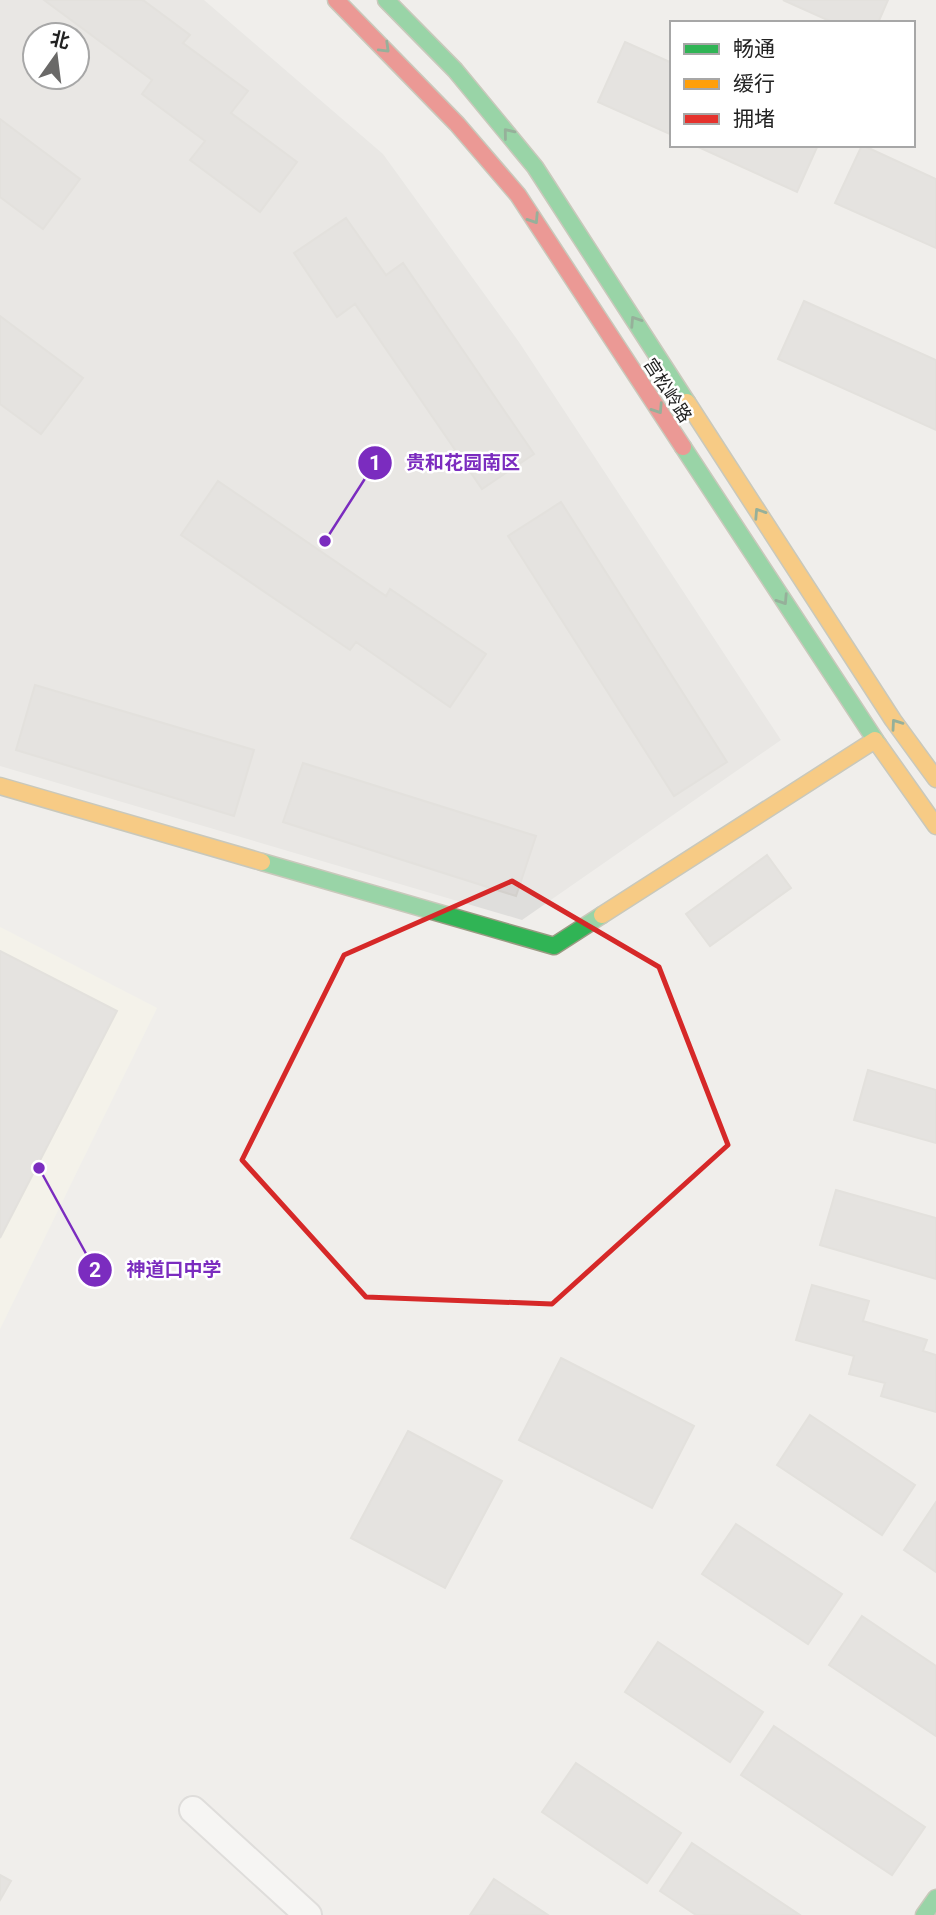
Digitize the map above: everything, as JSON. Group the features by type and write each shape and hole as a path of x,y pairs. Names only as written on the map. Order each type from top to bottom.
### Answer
{"main road":[{"name":"宫松岭路","path":"336,0 457,124 518,195 875,740 936,826"},
{"path":"386,0 456,70 535,167 892,720 936,779"},
{"path":"0,786 554,946 875,740"},
{"path":"924,1915 936,1898"}],"street":[{"path":"193,1810 308,1915"}],"highlighted area":[{"path":"512,881 659,967 728,1145 552,1304 366,1297 242,1160 344,955"}],"shaded area":[{"path":"0,0 204,0 383,154 519,342 781,740 522,920 0,766"},
{"path":"0,927 157,1008 0,1329"}],"building":[{"path":"44,0 143,0 190,35 183,43 248,91 231,113 297,162 260,212 190,160 205,141 142,94 152,80 91,35 91,21 72,21"},
{"path":"783,0 888,0 879,21 830,21"},
{"path":"625,42 670,62 670,134 598,102"},
{"path":"0,119 80,179 43,229 0,197"},
{"path":"698,147 817,147 797,192"},
{"path":"861,147 866,147 936,179 936,248 835,203"},
{"path":"346,218 386,275 403,263 534,454 482,489 355,304 337,317 294,253"},
{"path":"804,301 936,360 936,430 778,359"},
{"path":"0,316 83,378 41,434 0,404"},
{"path":"218,481 386,596 390,589 486,654 450,707 356,642 350,650 181,535"},
{"path":"561,502 727,762 674,796 508,536"},
{"path":"35,685 254,750 234,816 16,750"},
{"path":"303,763 536,836 516,896 283,822"},
{"path":"767,855 791,888 710,946 686,914"},
{"path":"0,951 117,1011 0,1238"},
{"path":"868,1070 936,1090 936,1143 854,1120"},
{"path":"836,1190 936,1218 936,1279 820,1245"},
{"path":"812,1285 869,1301 863,1321 927,1340 923,1351 936,1355 936,1412 881,1396 885,1383 849,1374 854,1356 796,1340"},
{"path":"561,1358 694,1426 652,1508 519,1440"},
{"path":"810,1415 915,1485 882,1535 777,1465"},
{"path":"408,1431 502,1481 445,1588 351,1538"},
{"path":"936,1502 936,1572 904,1550"},
{"path":"736,1524 842,1594 808,1644 702,1574"},
{"path":"862,1616 936,1666 936,1736 829,1665"},
{"path":"658,1642 763,1712 730,1762 625,1692"},
{"path":"774,1726 925,1827 892,1875 741,1775"},
{"path":"576,1763 681,1833 647,1883 542,1812"},
{"path":"692,1843 800,1915 696,1915 660,1891"},
{"path":"0,1875 11,1881 0,1900"},
{"path":"494,1879 548,1915 470,1915"}],"traffic: fast":[{"path":"386,0 455,70 535,167 687,402"},
{"path":"683,447 878,744"},
{"path":"262,862 554,946 602,915"},
{"path":"924,1915 936,1898"}],"traffic: slow":[{"path":"687,402 893,720 936,779"},
{"path":"602,915 875,740"},
{"path":"878,744 936,826"},
{"path":"0,786 262,862"}],"traffic: jam":[{"path":"336,0 457,124 518,195 683,447"}],"place":[{"name":"贵和花园南区","path":"325,541"},
{"name":"神道口中学","path":"39,1168"}]}
